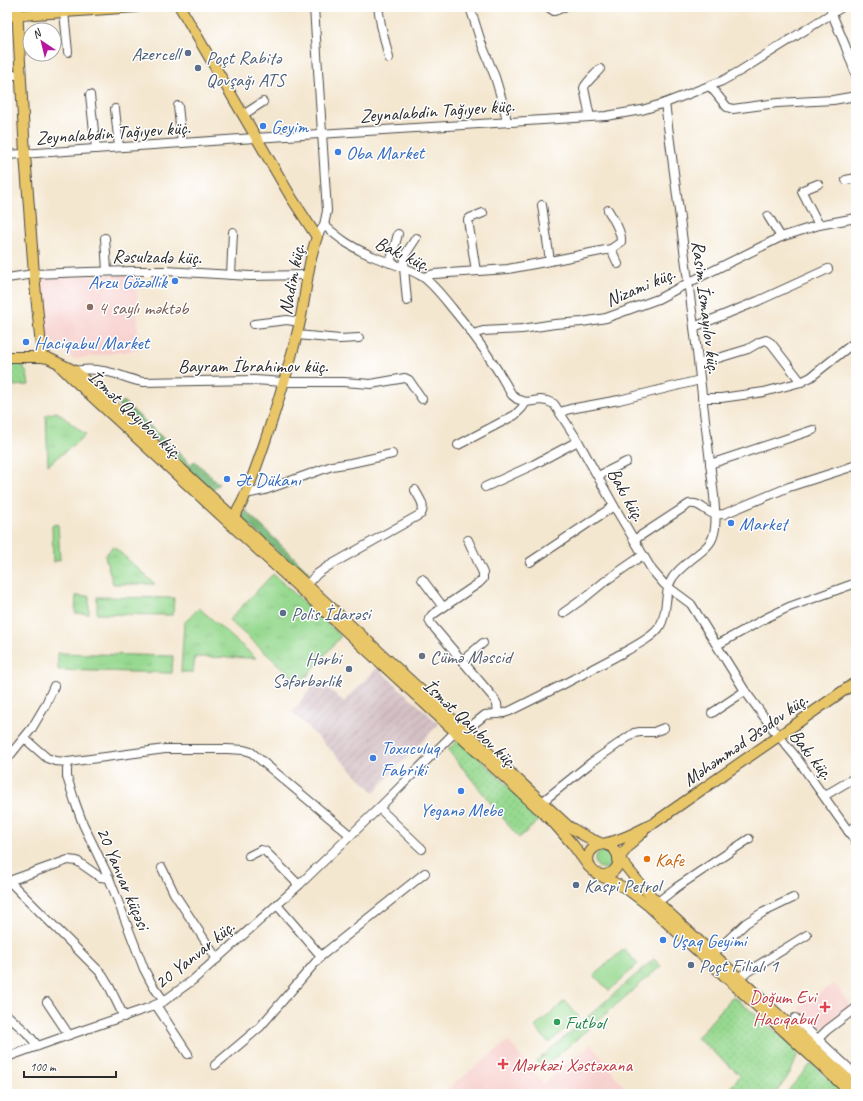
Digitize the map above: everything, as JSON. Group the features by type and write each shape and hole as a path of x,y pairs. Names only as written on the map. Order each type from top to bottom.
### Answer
{"main road":[{"path":"7,16 18,11 64,12 136,7"},
{"path":"180,7 256,138 317,237"},
{"path":"18,11 25,154 42,357"},
{"name":"Nadim küç.","path":"231,520 240,506 270,430 297,336 310,258 317,237"},
{"path":"7,357 42,357 53,360 57,363"},
{"name":"İsmət Qayıbov küç.","path":"57,363 75,371 231,520 307,585 553,822 594,871 627,889 649,906 852,1094"},
{"name":"İsmət Qayıbov küç.","path":"57,363 231,520 460,731 568,826 587,838 603,845"},
{"name":"Məhəmməd Əsədov küç.","path":"654,823 856,682"},
{"path":"654,823 633,841 619,858 617,867 611,874 602,875 594,871 588,860 591,851 598,845 603,845 626,837 654,823"},
{"path":"603,845 607,845 615,850 619,858 640,884 658,902 713,954 815,1042 856,1087"}],"street":[{"name":"Nadim küç.","path":"314,7 328,211 324,225 317,237"},
{"path":"378,7 389,58"},
{"path":"470,7 481,42 495,77 507,122"},
{"path":"548,7 554,11 564,7"},
{"name":"Zeynalabdin Tağıyev küç.","path":"7,155 590,117 625,113 665,103 710,86 740,71 832,10 842,7"},
{"path":"832,10 856,75"},
{"path":"64,12 68,52"},
{"path":"590,117 584,85 594,77 600,69"},
{"path":"7,76 21,75"},
{"path":"710,86 727,106 733,109 776,103 833,100 856,96"},
{"path":"90,95 96,149"},
{"path":"243,115 263,102"},
{"name":"Rasim İsmayılov küç.","path":"665,103 699,364 715,515"},
{"path":"178,106 182,143"},
{"path":"115,109 119,148"},
{"path":"846,180 856,178"},
{"path":"818,184 803,190 802,192 819,225"},
{"path":"542,204 550,261"},
{"path":"423,277 434,274 476,272 508,268 611,249 621,242 621,238 619,230 608,210"},
{"path":"476,272 468,220 483,213"},
{"path":"768,216 781,237"},
{"name":"Nizami küç.","path":"473,334 483,331 522,329 606,318 658,299 781,237 819,225 856,218"},
{"name":"Bakı küç.","path":"324,225 351,246 423,277 438,291 473,334 491,359 512,395 517,399 526,402 547,400 554,404 578,441 643,556 668,588 691,604 745,691 796,757 856,842"},
{"path":"231,275 233,232"},
{"path":"390,263 398,234"},
{"path":"105,238 107,271"},
{"path":"407,301 404,268 405,255 416,238"},
{"path":"611,249 618,264"},
{"path":"694,327 758,301 828,269"},
{"name":"Rəsulzadə küç.","path":"7,278 34,274 107,271 166,271 250,276 307,275"},
{"path":"254,324 287,320 300,322"},
{"path":"297,336 340,339 359,338"},
{"path":"699,364 748,349 766,340 771,344 801,382"},
{"path":"702,398 721,398 764,392 801,382 811,377 856,341"},
{"name":"Bayram İbrahimov küç.","path":"75,371 97,369 135,381 143,382 254,380 371,384 405,378 409,380 422,400"},
{"path":"560,412 618,400 700,380"},
{"path":"458,445 515,415 526,402"},
{"path":"710,464 813,430"},
{"path":"485,487 533,465 578,441"},
{"path":"245,494 265,490 332,466 351,464 392,454"},
{"path":"598,476 626,462"},
{"path":"634,540 689,504 698,504 715,515 724,514 789,487 856,465"},
{"path":"307,585 317,574 327,567 421,514 424,510 423,505 414,490"},
{"path":"530,562 614,506"},
{"name":"İsmət Qayıbov küç.","path":"460,731 485,715 510,711 557,688 641,643 660,628 665,616 668,588 673,578 681,568 701,552 710,542 713,536 715,515"},
{"path":"468,540 483,573 483,579 432,615 429,619 431,624 493,696 497,704 498,714"},
{"path":"563,613 604,582 643,556"},
{"path":"422,579 443,607"},
{"path":"717,645 789,607 856,583"},
{"path":"462,661 483,643"},
{"path":"7,759 24,738 45,706 54,686"},
{"path":"712,713 745,691"},
{"path":"542,802 592,762 634,734 640,732 654,732 664,728"},
{"name":"20 Yanvar küç.","path":"7,1057 124,1017 164,1001 193,980 299,885 460,731"},
{"path":"24,738 47,758 55,761 68,762 165,749 206,748 244,750 251,752 350,835"},
{"name":"20 Yanvar küçəsi","path":"68,762 67,776 83,824 109,878 144,969 153,986 164,1001"},
{"path":"824,796 856,777"},
{"path":"379,808 422,849"},
{"path":"848,831 856,826"},
{"path":"658,902 749,839"},
{"path":"249,856 261,850 265,851 299,885"},
{"path":"109,878 100,877 77,861 68,860 8,880 101,974 109,986 124,1017"},
{"path":"162,868 174,893 217,959"},
{"path":"215,1065 260,1027 321,956 425,873"},
{"path":"713,954 746,923 762,913 793,898"},
{"path":"277,905 321,956"},
{"path":"739,977 807,935"},
{"path":"47,1002 69,1035"},
{"path":"156,1005 188,1054"},
{"path":"815,1042 827,1030 856,1008"},
{"path":"7,1015 26,1032 38,1046"},
{"path":"795,1018 815,1042 856,1075"}],"shaded area":[{"name":"4 saylı məktəb","path":"136,274 139,350 74,359 45,336 39,279"},
{"name":"Toxuculuq Fabriki","path":"377,668 439,724 374,792 292,712 318,680 344,702"},
{"name":"Doğum Evi Hacıqabul","path":"834,983 850,1006 817,1032 799,1008"},
{"name":"Mərkəzi Xəstəxana","path":"508,1041 543,1084 591,1044 624,1087 616,1094 441,1094"}],"green space":[{"path":"7,363 22,363 27,374 29,385 10,386 10,395 7,395"},
{"path":"123,401 191,464 195,461 219,484 211,492 118,405"},
{"path":"57,412 86,435 48,465 46,415"},
{"path":"245,510 309,572 304,576 241,517"},
{"path":"58,524 60,560 53,562 52,525"},
{"path":"113,546 155,584 113,584 105,556"},
{"path":"273,574 341,636 300,684 229,620"},
{"path":"76,596 89,596 89,614 75,613"},
{"path":"97,597 174,598 173,615 97,614"},
{"path":"199,608 256,658 195,657 193,672 181,672 184,623"},
{"path":"58,653 173,656 172,673 58,670"},
{"path":"459,739 542,818 519,838 448,750"},
{"path":"600,851 608,851 613,856 611,867 608,869 600,869 595,864 595,856"},
{"path":"624,949 638,964 609,991 594,975"},
{"path":"654,959 661,966 543,1068 537,1061"},
{"path":"733,996 798,1050 792,1068 775,1094 726,1094 740,1075 697,1038"},
{"name":"Futbol","path":"565,1001 579,1017 549,1043 535,1027"},
{"path":"812,1063 845,1094 786,1094"}],"place":[{"name":"Azercell","path":"188,53"},
{"name":"Poçt Rabitə Qovşağı ATS","path":"198,68"},
{"name":"Geyim","path":"263,126"},
{"name":"Oba Market","path":"338,152"},
{"name":"Arzu Gözəllik","path":"175,281"},
{"name":"4 saylı məktəb","path":"90,307"},
{"name":"Haciqabul Market","path":"26,342"},
{"name":"Ət Dükanı","path":"227,479"},
{"name":"Market","path":"731,523"},
{"name":"Polis İdarəsi","path":"283,613"},
{"name":"Cümə Məscid","path":"422,656"},
{"name":"Hərbi Səfərbərlik","path":"349,669"},
{"name":"Toxuculuq Fabriki","path":"373,758"},
{"name":"Yeganə Mebe","path":"461,791"},
{"name":"Kafe","path":"647,859"},
{"name":"Kaspi Petrol","path":"576,885"},
{"name":"Uşaq Geyimi","path":"663,940"},
{"name":"Poçt Filialı 1","path":"691,965"},
{"name":"Doğum Evi Hacıqabul","path":"825,1007"},
{"name":"Futbol","path":"557,1022"},
{"name":"Mərkəzi Xəstəxana","path":"503,1064"}]}
